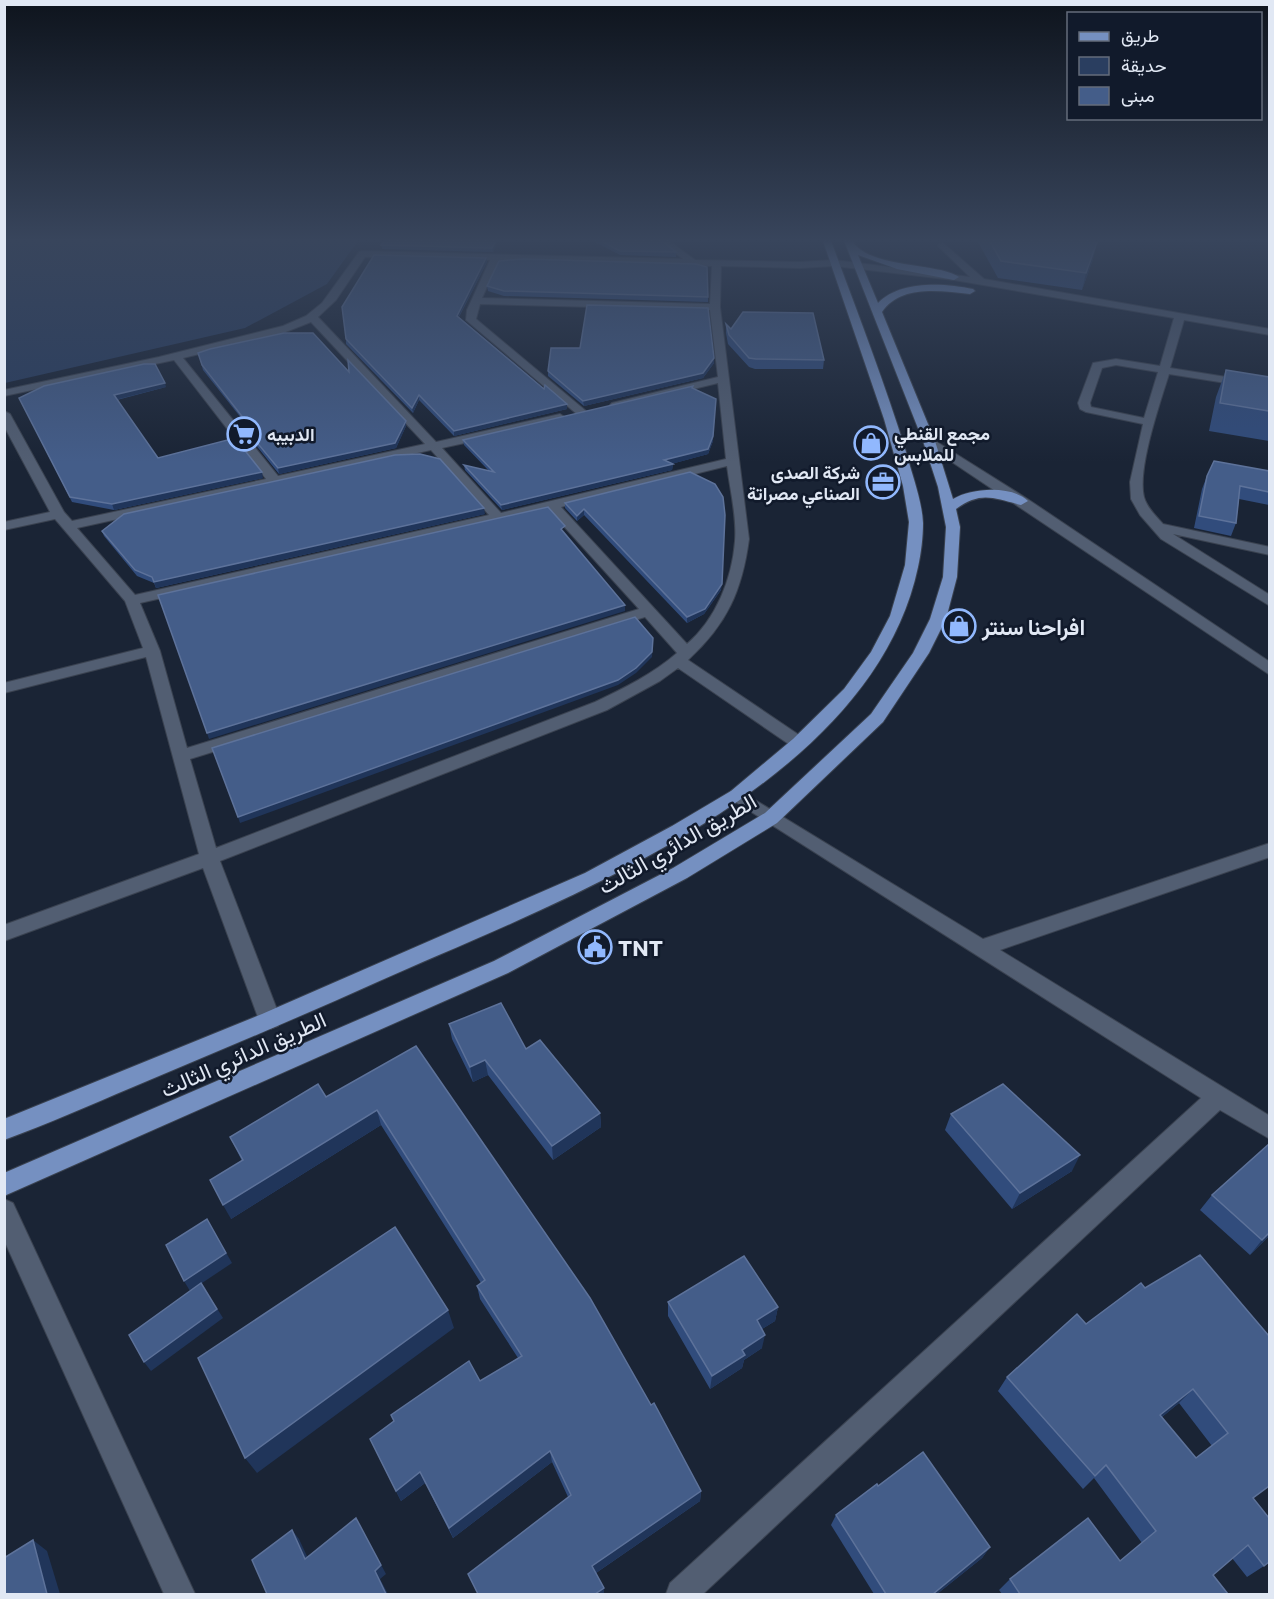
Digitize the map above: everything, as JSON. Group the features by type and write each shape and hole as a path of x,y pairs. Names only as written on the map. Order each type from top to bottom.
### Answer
{"main road":[{"name":"الطريق الدائري الثالث","path":"4,1130 270,1020 592,878 679,831 737,795 799,743 850,693 879,652 897,616 912,565 916,522 890,419 852,313"},
{"name":"الطريق الدائري الثالث","path":"4,1185 501,967 680,873 771,818 877,718 921,652 938,619 950,577 953,527 950,507 929,441 876,314"},
{"path":"950,507 964,496 975,492 1021,501"}],"street":[{"path":"4,393 176,356 274,332 312,317 317,313"},
{"path":"473,313 471,320 478,328 594,410"},
{"path":"4,933 209,858 601,706 645,685 682,657 718,619 740,563 742,539 716,313"},
{"path":"1121,313 1178,325 1269,332"},
{"path":"312,317 498,517"},
{"path":"1178,325 1149,422 1137,490 1141,506 1166,536 1269,602"},
{"path":"1200,331 1269,343"},
{"path":"176,356 274,480"},
{"path":"1149,422 1086,408 1084,403 1097,365 1116,362 1269,387"},
{"path":"4,526 64,520 274,480 594,410 722,379"},
{"path":"4,414 64,520 132,600 152,651 209,858 270,1020"},
{"path":"929,441 1269,670"},
{"path":"132,600 552,505 733,460"},
{"path":"552,505 649,610 682,657 799,743"},
{"path":"1157,526 1269,551"},
{"path":"1200,558 1211,538"},
{"path":"1250,589 1269,593"},
{"path":"182,756 649,610"},
{"path":"4,688 152,651"},
{"path":"737,795 1269,1129"},
{"path":"981,948 1269,850"},
{"path":"681,1594 1218,1097"},
{"path":"4,1211 180,1594"}],"green space":[{"path":"5,313 274,313 245,328 5,383"}],"building":[{"path":"343,313 459,313 457,316 544,389 545,385 567,404 454,431 419,395 412,408 346,339"},
{"path":"586,313 709,313 714,358 703,373 583,401 548,371 551,348 580,348"},
{"path":"743,313 813,313 824,360 749,358 729,335 726,324 731,329"},
{"path":"284,333 313,333 349,372 348,360 406,421 395,443 278,468 250,434 255,433 202,365 198,353"},
{"path":"144,364 155,364 165,383 114,395 158,458 235,438 262,472 112,504 70,497 19,398 44,386"},
{"path":"1226,370 1269,377 1269,411 1220,403"},
{"path":"693,386 692,388 716,399 713,436 708,449 664,460 673,464 501,505 464,465 494,472 463,440"},
{"path":"420,454 440,459 484,508 154,582 152,577 135,570 102,531 124,514 395,455"},
{"path":"1214,461 1269,471 1269,492 1240,486 1236,523 1199,516 1207,476"},
{"path":"690,472 715,484 723,497 725,515 722,584 705,609 687,617 584,509 577,516 565,503"},
{"path":"548,507 565,526 561,529 625,605 207,733 158,595"},
{"path":"635,617 653,638 652,652 636,668 618,680 238,817 212,748"},
{"path":"501,1003 526,1049 540,1040 600,1113 552,1146 485,1060 470,1067 449,1024"},
{"path":"416,1046 590,1298 651,1405 654,1403 701,1491 592,1566 604,1588 595,1594 478,1594 468,1574 571,1495 550,1451 449,1528 420,1472 396,1491 370,1439 394,1421 391,1415 469,1361 480,1381 522,1356 477,1286 485,1280 377,1110 223,1205 210,1180 243,1160 230,1137 318,1084 326,1097"},
{"path":"1003,1084 1080,1155 1020,1193 951,1114"},
{"path":"1269,1144 1269,1233 1262,1240 1212,1195"},
{"path":"207,1219 226,1253 184,1281 166,1245"},
{"path":"395,1227 448,1310 245,1458 198,1358"},
{"path":"1200,1255 1269,1336 1269,1486 1253,1498 1269,1518 1269,1562 1264,1566 1248,1545 1213,1575 1228,1594 1020,1594 1010,1579 1088,1518 1120,1561 1156,1531 1106,1465 1095,1476 1007,1377 1077,1314 1086,1324 1141,1283 1145,1288","holes":["1193,1389 1228,1433 1196,1458 1160,1415"]},
{"path":"744,1256 778,1307 757,1320 765,1335 742,1350 745,1355 712,1376 668,1302"},
{"path":"201,1283 217,1309 144,1362 129,1335"},
{"path":"923,1452 990,1547 933,1594 886,1594 836,1515"},
{"path":"356,1518 381,1565 375,1571 386,1594 267,1594 252,1560 292,1530 305,1559"},
{"path":"33,1540 47,1594 4,1594 4,1558"}],"place":[{"name":"الدبيبه","path":"244,434"},
{"name":"مجمع القنطي للملابس","path":"871,443"},
{"name":"شركة الصدى الصناعي مصراتة","path":"883,482"},
{"name":"افراحنا سنتر","path":"959,626"},
{"name":"TNT","path":"595,947"}]}
